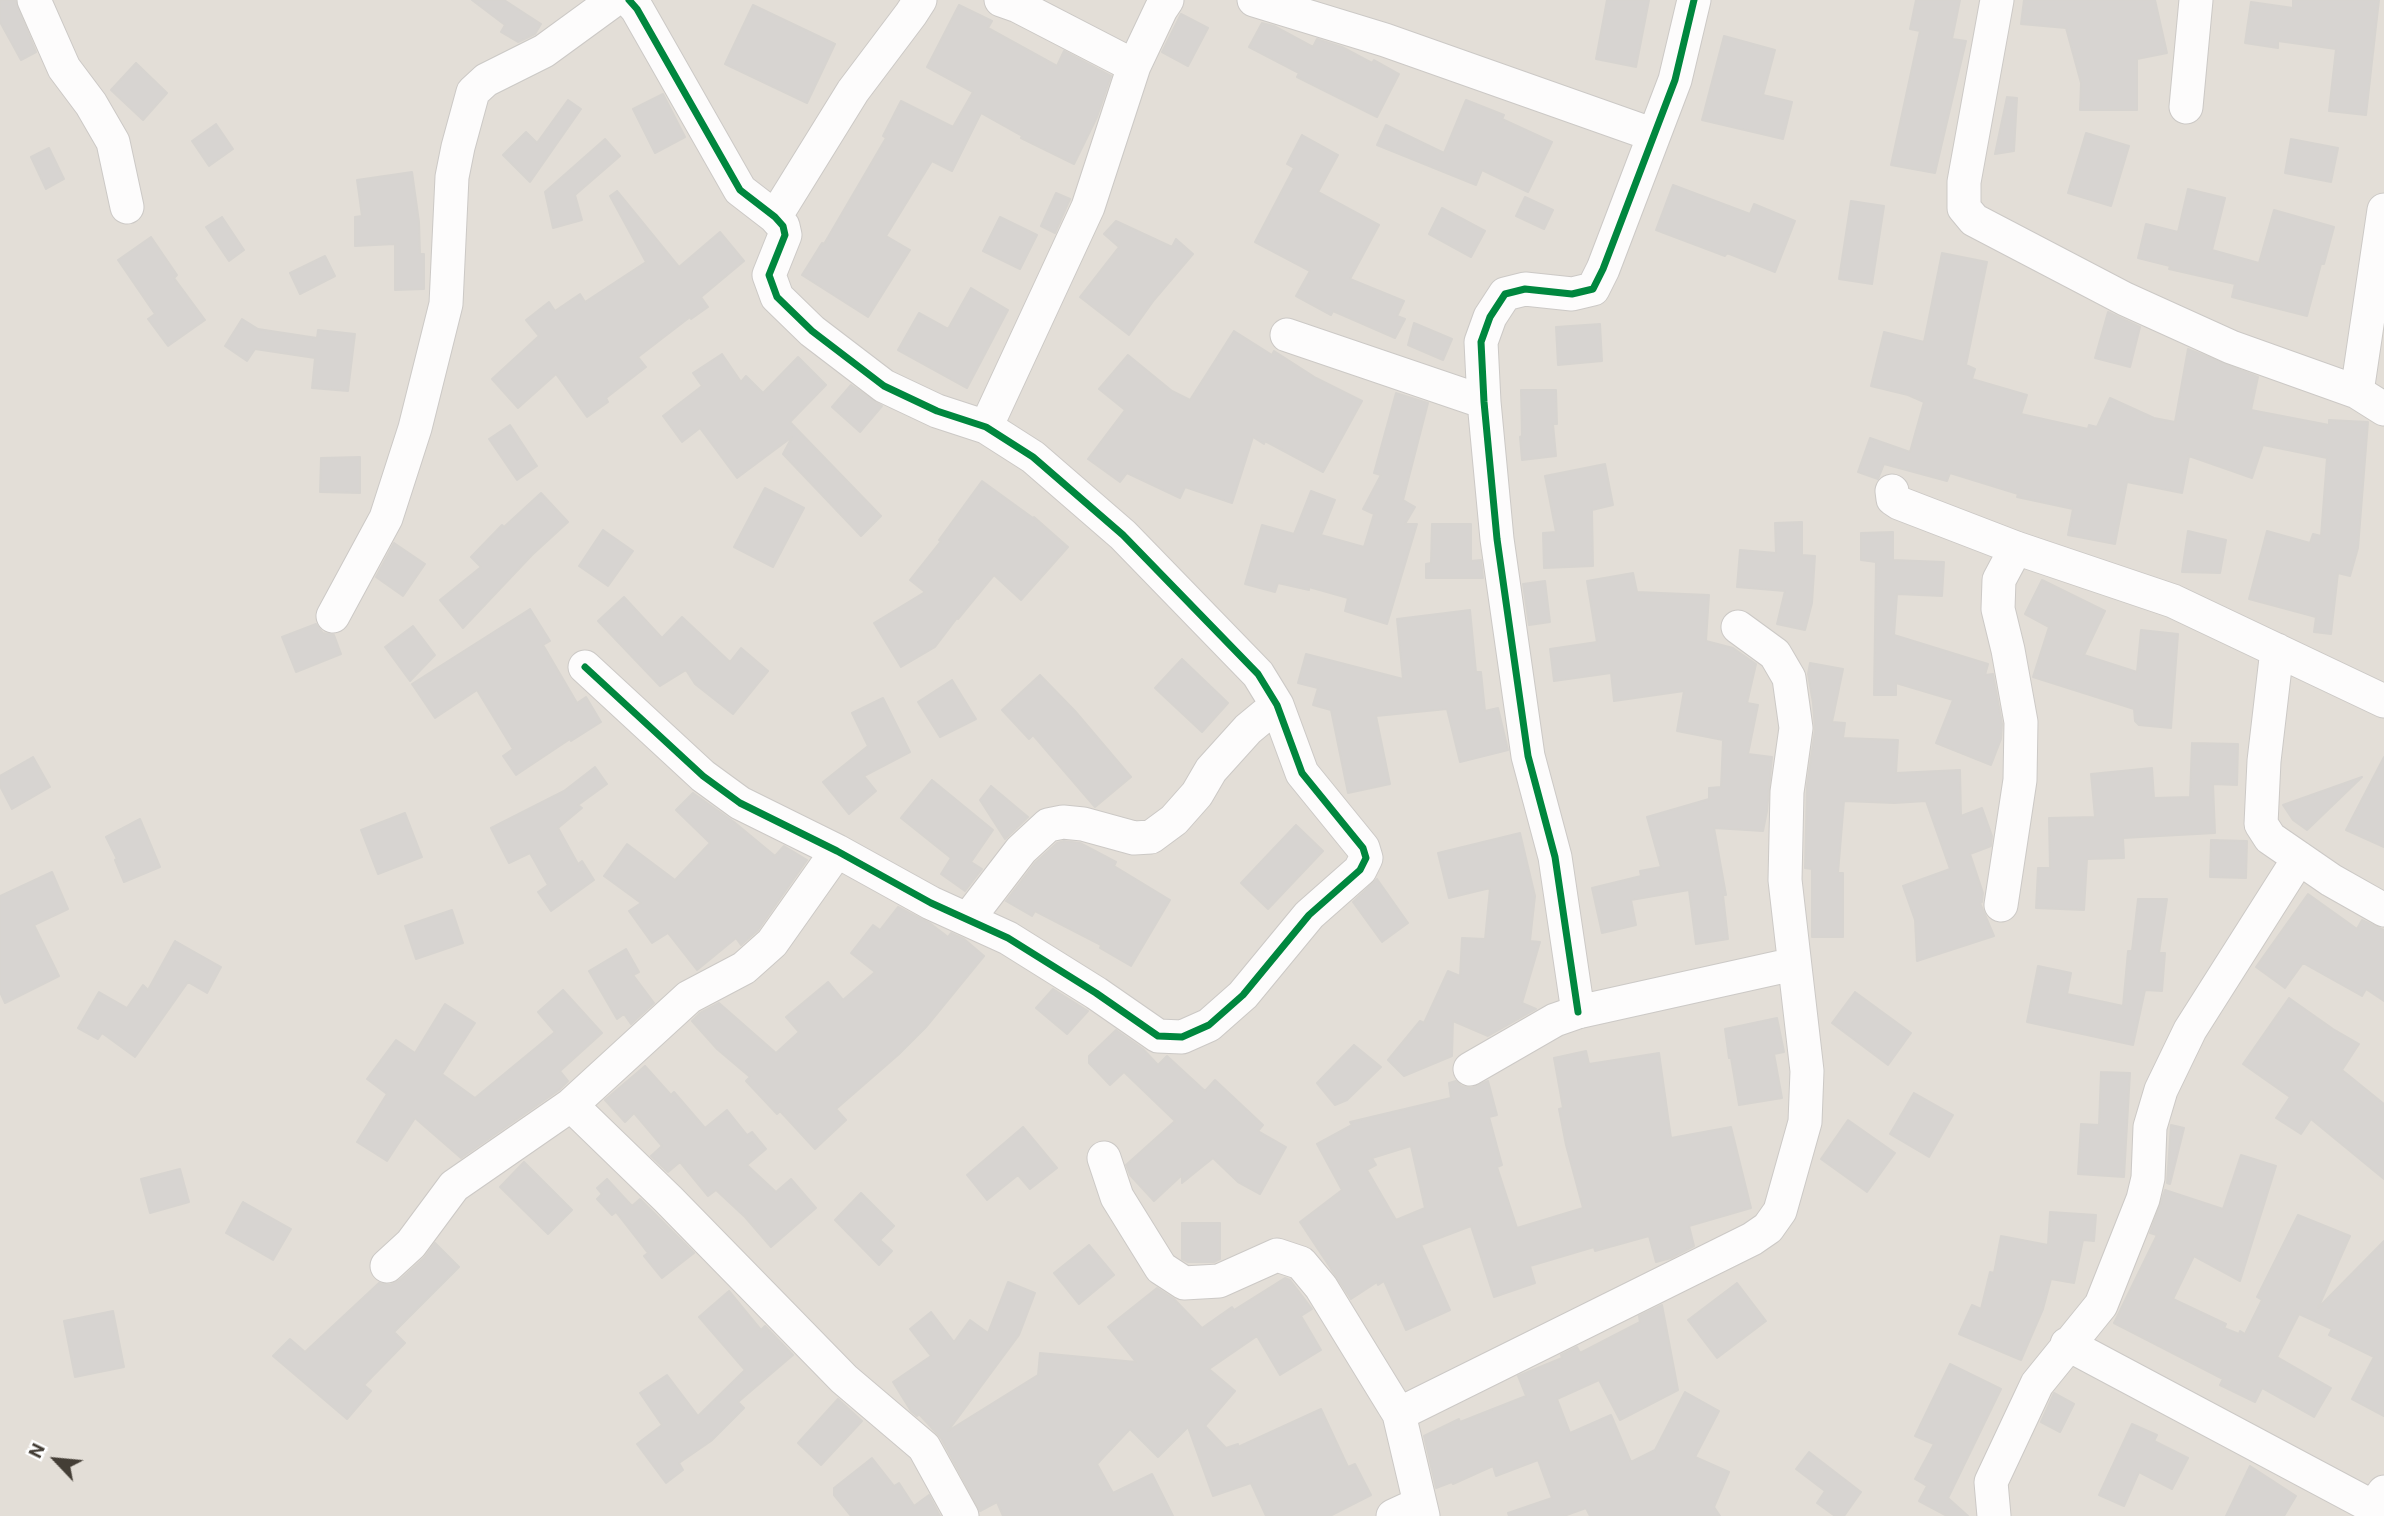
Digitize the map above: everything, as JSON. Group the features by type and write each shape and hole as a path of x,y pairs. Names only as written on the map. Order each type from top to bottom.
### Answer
{"street":[{"path":"34,0 64,68 91,104 113,142 127,207"},
{"path":"333,616 386,518 415,428 446,304 453,177 460,136 473,92 486,80 544,51 614,0"},
{"path":"585,667 703,775 740,803 837,851 931,903 1008,938 1158,1036 1182,1037 1209,1025 1244,995 1309,915 1360,870 1366,858 1363,848 1302,773 1277,705 1258,674 1123,535 1033,457 986,427 937,411 884,386 812,331 776,297 769,275 785,235 783,226 775,216 740,190 637,9 629,0"},
{"path":"775,216 853,91 920,0"},
{"path":"1001,0 1018,6 1134,66"},
{"path":"986,427 1088,207 1134,66 1167,0"},
{"path":"1254,0 1385,40 1654,135"},
{"path":"1578,1012 1555,857 1528,756 1497,539 1481,342 1490,317 1505,294 1525,289 1572,294 1593,289 1675,80 1694,0"},
{"path":"1997,0 1964,182 1964,208 1974,220 2125,299 2231,347 2371,401 2384,210"},
{"path":"2186,107 2196,0"},
{"path":"1287,335 1484,402"},
{"path":"1892,491 1893,499 1899,503 2016,548 2173,601 2384,701"},
{"path":"2001,905 2020,780 2021,722 1998,609 1999,580 2016,548"},
{"path":"1399,1414 1728,1251 1768,1228 1780,1211 1805,1122 1807,1071 1785,880 1787,792 1796,728 1788,678 1775,654 1738,627"},
{"path":"2277,650 2264,761 2261,824 2270,838 2331,880 2384,910"},
{"path":"968,919 1021,850 1048,825 1063,822 1083,824 1133,838 1151,837 1174,820 1197,794 1211,770 1248,729 1277,705"},
{"path":"387,1266 411,1244 454,1186 571,1105 689,997 744,968 772,943 837,851"},
{"path":"1994,1516 1991,1482 2037,1384 2101,1305 2143,1199 2148,1178 2150,1127 2161,1090 2190,1030 2299,858"},
{"path":"1470,1069 1555,1020 1578,1012 1794,964"},
{"path":"571,1105 668,1199 844,1380 924,1447 962,1516"},
{"path":"1104,1158 1117,1197 1161,1268 1184,1283 1219,1281 1277,1255 1301,1263 1321,1287 1399,1414 1411,1512"},
{"path":"2067,1344 2373,1507 2384,1492"}],"shaded area":[{"path":"0,0 2384,0 2384,1516 0,1516"}],"building":[{"path":"0,0 15,0 36,52 21,60 0,22"},
{"path":"472,0 504,0 541,24 535,34 518,42 501,32 505,25"},
{"path":"1607,0 1649,0 1636,67 1596,59"},
{"path":"1916,0 1960,0 1952,39 1966,41 1935,173 1891,165 1920,31 1910,29"},
{"path":"2024,0 2155,0 2167,53 2137,59 2137,110 2080,110 2081,83 2066,28 2021,24"},
{"path":"2293,0 2379,0 2366,115 2329,111 2336,49 2278,41 2278,48 2245,43 2251,2 2293,8"},
{"path":"753,5 835,44 807,103 725,64"},
{"path":"959,5 992,21 988,28 1057,66 1064,51 1111,76 1097,117 1074,164 1021,138 1022,136 981,113 952,171 932,161 886,236 910,250 868,317 802,275 822,243 824,244 886,138 883,136 901,101 953,127 973,92 927,67"},
{"path":"1181,14 1208,28 1188,66 1162,52"},
{"path":"1262,23 1274,26 1313,47 1317,39 1342,47 1399,74 1377,117 1297,77 1299,73 1249,47"},
{"path":"1724,36 1775,50 1763,95 1792,102 1783,139 1702,120"},
{"path":"136,63 167,93 143,120 111,90"},
{"path":"663,94 685,137 655,153 633,109"},
{"path":"2007,97 2017,98 2014,151 1995,154"},
{"path":"568,100 581,109 530,182 503,155 526,132 537,143"},
{"path":"1466,100 1504,115 1502,119 1552,142 1528,192 1482,170 1476,185 1377,145 1386,125 1444,153"},
{"path":"216,124 233,149 209,166 192,141"},
{"path":"2086,133 2129,146 2111,206 2068,193"},
{"path":"1302,135 1338,155 1318,192 1379,225 1350,279 1404,301 1397,316 1405,319 1395,338 1333,311 1331,315 1296,296 1310,271 1255,242 1294,168 1287,164"},
{"path":"605,139 620,156 575,195 582,220 553,228 545,192"},
{"path":"2291,139 2338,148 2331,182 2285,173"},
{"path":"49,148 64,179 46,189 31,157"},
{"path":"412,172 419,222 420,254 424,254 424,289 395,290 395,244 355,246 355,217 362,216 357,180"},
{"path":"1673,185 1750,214 1754,204 1795,221 1775,272 1656,230"},
{"path":"2188,189 2225,198 2212,250 2259,263 2274,210 2334,227 2307,316 2232,297 2235,284 2169,269 2170,266 2138,258 2146,224 2178,232"},
{"path":"617,191 679,267 720,232 744,261 701,297 708,307 691,319 690,317 638,357 646,367 606,398 608,402 587,417 556,374 518,408 492,379 539,336 526,320 549,302 555,311 580,294 585,302 646,262 610,196"},
{"path":"1056,193 1070,199 1055,233 1041,226"},
{"path":"1525,197 1553,210 1544,229 1516,216"},
{"path":"1851,201 1884,206 1872,284 1839,279"},
{"path":"1442,208 1485,231 1471,257 1429,234"},
{"path":"222,217 244,250 229,261 206,227"},
{"path":"1000,217 1037,235 1020,269 983,251"},
{"path":"1116,221 1172,247 1176,239 1193,254 1129,335 1080,297 1119,247 1104,234"},
{"path":"151,237 177,275 174,278 205,320 168,346 148,319 155,314 118,260"},
{"path":"1942,253 1987,262 1966,365 1975,369 1972,379 2027,395 2021,414 2088,429 2089,425 2097,427 2110,398 2154,418 2175,422 2188,349 2258,377 2251,410 2329,425 2329,420 2368,422 2358,548 2350,576 2338,573 2331,634 2314,632 2316,617 2249,599 2267,531 2310,543 2313,534 2321,536 2327,458 2263,445 2252,478 2189,456 2182,493 2127,482 2115,544 2068,535 2073,509 2017,497 2018,494 1950,473 1947,481 1884,464 1878,479 1858,472 1870,438 1910,452 1924,402 1871,386 1884,332 1924,342"},
{"path":"325,256 335,276 300,294 290,273"},
{"path":"971,288 1008,310 967,388 898,350 919,313 948,329"},
{"path":"2108,312 2140,327 2130,367 2095,358"},
{"path":"242,319 258,329 317,338 318,330 355,334 348,391 312,388 315,358 255,349 247,361 225,346"},
{"path":"1414,323 1452,339 1443,360 1408,345"},
{"path":"1600,324 1602,361 1558,365 1556,327"},
{"path":"1234,331 1272,355 1274,351 1316,378 1362,401 1323,472 1253,437 1232,503 1185,487 1180,498 1127,473 1120,482 1088,459 1125,410 1099,389 1128,355 1172,391 1190,400"},
{"path":"722,354 741,382 746,376 763,393 798,357 826,385 790,422 881,516 861,536 783,454 792,437 737,478 700,428 682,442 663,416 702,386 693,373"},
{"path":"851,385 882,406 860,432 832,407"},
{"path":"1521,390 1556,390 1557,424 1553,424 1556,456 1522,460"},
{"path":"1396,393 1428,403 1403,500 1415,507 1405,524 1417,524 1387,624 1345,611 1348,598 1309,587 1309,590 1278,583 1275,592 1245,584 1262,525 1294,534 1311,491 1335,500 1321,535 1364,547 1374,514 1363,509 1381,475 1374,473"},
{"path":"510,425 537,466 517,480 489,439"},
{"path":"360,457 360,493 320,492 321,458"},
{"path":"1605,464 1613,505 1592,510 1593,566 1544,568 1543,533 1556,532 1545,476"},
{"path":"982,481 1034,517 1068,547 1021,600 994,575 935,647 901,667 874,623 925,592 910,580 941,541 939,540"},
{"path":"765,488 804,508 773,567 734,547"},
{"path":"541,493 568,522 532,555 463,628 440,600 481,567 471,557 502,525 504,527"},
{"path":"1802,522 1802,555 1815,556 1812,603 1805,630 1777,624 1785,591 1737,587 1740,550 1776,553 1775,523"},
{"path":"1432,524 1471,524 1471,561 1481,560 1483,578 1426,578 1426,564 1431,563"},
{"path":"603,530 633,551 608,586 579,566"},
{"path":"2188,531 2226,540 2220,573 2182,572"},
{"path":"1893,532 1893,560 1944,562 1942,596 1897,594 1894,635 1988,664 1985,675 1993,674 2002,724 2001,739 1991,765 1936,743 1953,700 1896,683 1896,695 1874,695 1876,562 1861,560 1861,533"},
{"path":"394,543 425,564 403,596 376,577"},
{"path":"1633,573 1637,592 1709,595 1706,641 1733,648 1756,664 1747,703 1758,705 1748,754 1772,757 1767,811 1763,831 1714,828 1726,895 1723,895 1728,939 1696,944 1689,890 1631,900 1636,925 1602,933 1592,888 1641,876 1640,871 1661,867 1647,817 1709,799 1709,788 1721,787 1723,740 1677,731 1684,691 1614,701 1611,673 1554,681 1550,649 1597,642 1587,581"},
{"path":"2042,580 2105,611 2084,655 2137,672 2141,630 2178,634 2171,728 2139,725 2135,721 2134,709 2033,677 2049,627 2025,614"},
{"path":"1545,581 1550,622 1529,625 1523,584"},
{"path":"624,597 662,638 682,617 730,662 741,648 768,671 733,714 695,684 686,670 660,686 598,621"},
{"path":"530,609 550,641 543,645 577,703 586,697 601,722 516,775 503,756 513,749 477,690 435,718 412,684"},
{"path":"1470,610 1476,672 1481,672 1485,711 1498,708 1508,750 1460,762 1447,709 1376,716 1390,784 1348,793 1331,710 1313,705 1318,688 1298,683 1306,654 1403,679 1397,619"},
{"path":"316,624 323,633 334,635 341,654 296,672 282,637"},
{"path":"413,626 435,655 410,681 385,647"},
{"path":"1182,659 1228,703 1202,732 1155,688"},
{"path":"1810,663 1843,669 1832,722 1845,723 1843,738 1898,740 1896,773 1960,770 1961,816 1982,808 1992,836 1991,846 1970,854 1983,893 1980,903 1994,936 1917,961 1915,920 1903,886 1950,869 1926,801 1844,801 1838,873 1843,873 1843,937 1812,937 1812,869 1805,868 1807,785 1815,730 1808,674"},
{"path":"1040,675 1075,711 1131,777 1095,807 1033,735 1029,739 1002,710"},
{"path":"952,680 976,719 940,737 918,702"},
{"path":"883,698 910,752 864,776 876,791 849,814 823,782 868,746 852,713"},
{"path":"2192,743 2238,744 2237,785 2213,784 2215,833 2123,838 2124,858 2087,859 2084,910 2036,908 2038,868 2050,868 2049,818 2095,817 2091,774 2152,768 2154,798 2190,797"},
{"path":"33,757 50,787 12,809 0,786 0,776"},
{"path":"2384,757 2384,847 2346,830"},
{"path":"595,767 607,784 578,805 582,808 558,828 578,864 582,861 594,880 551,911 538,892 548,885 530,853 509,863 491,828 564,791"},
{"path":"2362,777 2307,830 2293,820 2283,805"},
{"path":"932,780 993,830 971,862 982,869 965,891 941,874 951,858 901,818"},
{"path":"991,786 1028,817 1005,839 980,800"},
{"path":"693,793 775,856 784,846 807,860 758,930 741,945 736,938 697,970 668,933 652,943 629,911 641,903 604,876 627,844 675,880 710,843 676,810"},
{"path":"405,813 422,857 378,874 361,830"},
{"path":"140,819 160,867 124,882 106,837"},
{"path":"1296,825 1323,851 1268,909 1241,883"},
{"path":"1520,833 1535,896 1530,941 1540,942 1522,1003 1536,1009 1488,1036 1453,1021 1452,1056 1404,1076 1388,1060 1420,1021 1424,1023 1448,971 1460,976 1462,938 1485,939 1490,888 1449,898 1438,853"},
{"path":"2211,840 2247,841 2246,878 2210,877"},
{"path":"1057,843 1080,843 1116,862 1114,866 1170,900 1131,966 1100,948 1101,945 1035,911 1032,916 1006,901 1035,863"},
{"path":"52,872 68,909 34,925 59,976 5,1003 0,992 0,896"},
{"path":"1377,879 1408,923 1382,942 1353,902"},
{"path":"2308,894 2357,929 2362,920 2384,930 2384,1001 2366,989 2362,996 2303,963 2285,988 2256,967"},
{"path":"2138,899 2167,899 2159,953 2165,953 2162,991 2145,990 2133,1045 2027,1022 2038,966 2071,973 2067,994 2123,1006 2128,951 2132,951"},
{"path":"898,907 931,924 948,937 951,933 964,939 984,956 926,1027 836,1109 846,1120 815,1149 780,1111 777,1114 746,1081 750,1077 717,1049 692,1021 700,1013 719,1003 776,1053 799,1032 786,1017 828,982 843,1000 875,972 851,953 873,925 880,930"},
{"path":"452,910 463,943 416,959 405,926"},
{"path":"175,941 221,967 207,993 188,982 135,1057 102,1033 98,1039 78,1028 99,992 127,1008 143,985 148,990"},
{"path":"626,949 639,972 633,975 654,1003 631,1024 624,1014 617,1019 589,971"},
{"path":"1053,989 1088,1011 1067,1034 1036,1008"},
{"path":"563,990 602,1033 560,1071 568,1081 559,1090 461,1158 415,1118 387,1161 357,1142 387,1094 367,1079 396,1040 415,1053 445,1004 475,1023 442,1074 475,1098 555,1032 538,1012"},
{"path":"1855,992 1911,1033 1888,1065 1832,1023"},
{"path":"2289,998 2359,1044 2342,1070 2384,1104 2384,1179 2311,1119 2301,1134 2276,1118 2290,1097 2243,1064"},
{"path":"1777,1018 1784,1052 1774,1054 1782,1098 1739,1105 1725,1029"},
{"path":"1116,1030 1143,1049 1158,1065 1167,1056 1205,1091 1215,1080 1263,1125 1258,1131 1286,1147 1260,1194 1238,1182 1213,1158 1182,1183 1182,1175 1154,1201 1130,1175 1126,1165 1175,1121 1124,1072 1110,1085 1089,1063 1089,1056"},
{"path":"1354,1045 1381,1067 1347,1100 1335,1105 1317,1083"},
{"path":"1586,1051 1589,1064 1659,1053 1671,1138 1731,1127 1751,1208 1689,1226 1694,1246 1671,1258 1656,1262 1649,1236 1595,1251 1594,1247 1530,1266 1535,1283 1494,1297 1471,1226 1421,1245 1450,1310 1406,1330 1384,1281 1378,1285 1377,1282 1351,1299 1300,1222 1342,1190 1317,1144 1352,1125 1350,1122 1451,1098 1449,1083 1456,1081 1461,1086 1471,1088 1488,1081 1497,1115 1489,1117 1502,1165 1497,1167 1517,1228 1583,1208 1559,1109 1563,1108 1554,1058","holes":["1411,1146 1425,1208 1396,1220 1367,1170 1376,1165 1372,1158"]},
{"path":"645,1066 671,1095 674,1092 705,1128 727,1110 747,1135 752,1132 766,1149 747,1165 776,1192 791,1179 816,1208 771,1247 745,1217 716,1190 708,1196 680,1162 668,1172 651,1156 662,1146 634,1113 625,1122 605,1100"},
{"path":"2101,1072 2130,1073 2124,1177 2078,1174 2081,1124 2099,1125"},
{"path":"1914,1093 1953,1115 1929,1157 1890,1134"},
{"path":"1848,1120 1895,1153 1867,1192 1821,1159"},
{"path":"2171,1125 2184,1128 2170,1184 2167,1183"},
{"path":"1023,1127 1057,1168 1030,1189 1018,1175 987,1200 967,1175"},
{"path":"2241,1155 2276,1166 2240,1281 2194,1256 2173,1299 2226,1324 2224,1328 2245,1334 2262,1300 2257,1297 2298,1215 2350,1236 2318,1308 2384,1241 2384,1416 2352,1399 2374,1357 2329,1335 2332,1329 2299,1314 2277,1357 2331,1388 2314,1417 2262,1388 2255,1402 2220,1385 2223,1379 2114,1323 2157,1235 2150,1233 2165,1190 2223,1209"},
{"path":"524,1162 572,1210 548,1234 500,1187"},
{"path":"180,1169 189,1202 150,1213 141,1179"},
{"path":"607,1179 632,1206 640,1199 694,1253 662,1278 644,1256 648,1253 616,1212 612,1215 597,1199 602,1194 597,1188"},
{"path":"861,1193 894,1226 880,1240 892,1251 879,1265 835,1220"},
{"path":"243,1202 291,1229 273,1260 226,1233"},
{"path":"2050,1212 2096,1215 2094,1241 2083,1240 2074,1283 2051,1279 2043,1309 2021,1360 1959,1334 1972,1305 1981,1309 1990,1272 1994,1273 2001,1236 2048,1245"},
{"path":"1182,1223 1220,1223 1220,1259 1214,1262 1188,1262 1182,1259"},
{"path":"435,1243 459,1267 394,1332 405,1343 364,1385 371,1391 347,1419 273,1356 290,1339 305,1352 379,1283 390,1285 400,1280 424,1258"},
{"path":"1089,1245 1114,1275 1079,1304 1054,1273"},
{"path":"1285,1278 1290,1280 1312,1309 1301,1316 1321,1350 1280,1375 1257,1336 1209,1369 1235,1391 1205,1426 1226,1448 1238,1444 1238,1447 1321,1409 1348,1467 1355,1464 1371,1495 1330,1516 1266,1516 1251,1483 1213,1496 1188,1427 1158,1457 1130,1429 1097,1464 1113,1493 1152,1474 1173,1516 1003,1516 997,1502 980,1511 941,1438 919,1414 917,1416 911,1411 893,1382 931,1356 910,1329 931,1312 954,1342 970,1320 988,1333 1008,1282 1035,1293 1019,1335 948,1431 1038,1375 1040,1353 1136,1362 1108,1327 1157,1288 1174,1299 1202,1328 1232,1307 1234,1310"},
{"path":"1737,1283 1766,1321 1717,1358 1688,1320"},
{"path":"729,1291 761,1330 765,1326 793,1355 738,1402 744,1408 711,1441 679,1463 683,1470 666,1483 637,1444 662,1425 640,1393 667,1375 698,1416 745,1370 699,1317"},
{"path":"1662,1305 1678,1390 1620,1420 1599,1380 1557,1399 1570,1433 1611,1415 1631,1462 1655,1450 1685,1392 1719,1411 1695,1457 1729,1472 1714,1507 1720,1516 1590,1516 1586,1508 1564,1516 1509,1516 1508,1513 1552,1498 1538,1460 1496,1476 1493,1466 1453,1484 1452,1482 1436,1488 1424,1436 1459,1419 1460,1422 1526,1396 1518,1376 1562,1358 1561,1355 1577,1347 1580,1353 1640,1322 1639,1316"},
{"path":"113,1311 124,1367 75,1377 64,1321"},
{"path":"1950,1364 2001,1389 1948,1498 1968,1516 1947,1516 1919,1501 1927,1486 1915,1479 1934,1444 1915,1436"},
{"path":"2054,1393 2074,1404 2060,1432 2041,1422"},
{"path":"838,1399 862,1421 821,1465 798,1443"},
{"path":"2132,1424 2157,1435 2154,1441 2188,1458 2172,1489 2139,1472 2124,1506 2099,1495"},
{"path":"1809,1452 1861,1492 1844,1516 1835,1516 1817,1503 1825,1491 1796,1469"},
{"path":"872,1458 894,1486 899,1483 914,1506 929,1495 940,1516 851,1516 834,1495 834,1488"},
{"path":"2250,1466 2296,1496 2284,1516 2226,1516"}],"cycle path":[{"path":"585,667 703,776 740,803 837,851 931,903 1008,938 1158,1036 1182,1037 1209,1025 1243,995 1309,915 1360,870 1366,858 1363,848 1302,773 1277,705 1258,674 1123,535 1033,457 986,427 937,411 884,386 812,331 777,297 769,275 785,235 783,226 740,190 637,9 629,0"},
{"path":"1578,1012 1555,857 1528,756 1497,539 1481,342 1490,317 1505,294 1525,289 1572,294 1593,289 1675,80 1694,0"}]}
